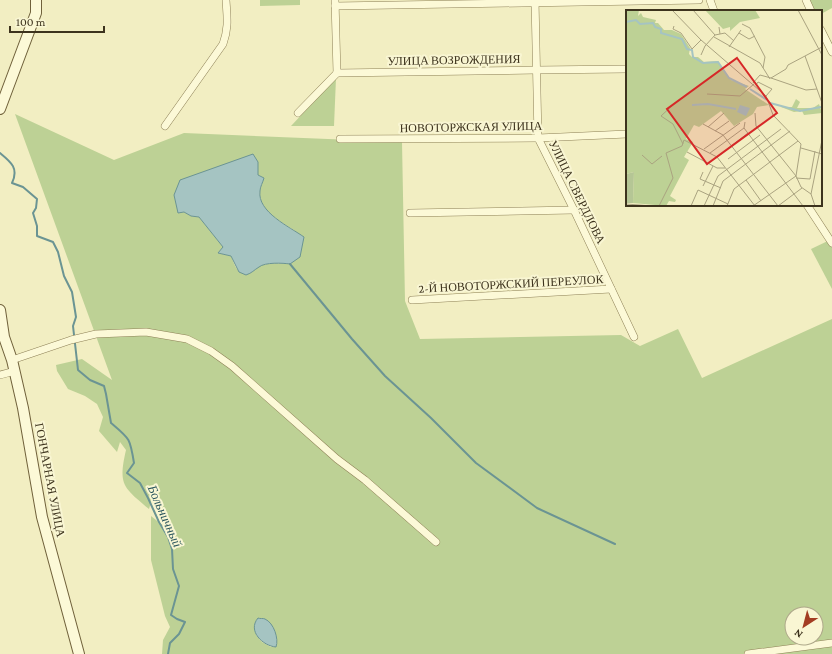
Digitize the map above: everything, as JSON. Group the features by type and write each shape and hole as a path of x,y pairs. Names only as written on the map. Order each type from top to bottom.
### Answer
{"street":[{"path":"0,109 36,14 36,0"},
{"path":"298,113 337,73 335,3 700,0"},
{"path":"710,0 714,10"},
{"path":"806,0 811,10"},
{"name":"УЛИЦА СВЕРДЛОВА","path":"535,1 538,138 634,337"},
{"path":"166,126 223,44 228,19 226,4"},
{"path":"822,32 832,52"},
{"name":"УЛИЦА ВОЗРОЖДЕНИЯ","path":"337,73 626,70"},
{"name":"НОВОТОРЖСКАЯ УЛИЦА","path":"340,139 538,138 626,134"},
{"path":"808,206 832,243"},
{"path":"410,213 574,210"},
{"name":"2-Й НОВОТОРЖСКИЙ ПЕРЕУЛОК","path":"412,300 611,289"},
{"name":"ГОНЧАРНАЯ УЛИЦА","path":"0,310 2,337 15,371 42,517 79,654"},
{"path":"12,360 74,339 96,334 146,332 187,339 211,351 232,366 337,460 365,480 436,542"},
{"path":"0,375 15,371"},
{"path":"748,654 832,643"}],"green space":[{"path":"260,0 300,0 300,5 260,6"},
{"path":"809,0 832,0 832,8 822,13 822,10 814,10"},
{"path":"336,78 334,126 291,126"},
{"path":"15,114 114,160 184,133 402,142 405,301 420,339 621,335 640,346 678,329 702,378 832,319 832,654 162,654 163,640 170,627 165,616 151,560 151,516 171,532 155,489 149,509 128,490 123,478 126,450 120,442 117,452 99,431 103,417 97,404 85,396 68,389 57,371 56,365 82,359 112,380","holes":["258,162 258,175 264,178 261,184 260,198 266,210 294,230 290,264 276,263 262,265 247,274 243,274 237,269 231,256 218,253 223,247 199,217 191,216 184,212 178,213","270,623 277,638 277,645 271,647 262,642 256,635"]},
{"path":"832,239 832,289 811,249"}],"water":[{"path":"253,154 258,162 258,175 264,178 260,188 260,199 264,206 283,224 304,237 300,257 290,264 265,264 246,275 239,272 231,256 218,253 223,247 199,217 191,216 184,212 178,213 174,195 180,180"},
{"path":"258,618 265,619 271,624 277,640 276,647 266,644 255,633 255,623"}],"waterway":[{"name":"Больничный","path":"0,153 8,159 13,166 15,173 12,183 23,187 37,199 36,208 33,213 37,226 37,236 53,242 58,252 64,276 72,292 76,317 73,326 78,370 90,380 104,386 111,423 126,436 130,444 134,463 127,473 140,483 168,537 172,549 173,569 179,586 171,615 185,622 179,634 170,643 168,654"},
{"path":"290,264 352,339 385,376 431,418 476,463 537,508 615,544"}]}
